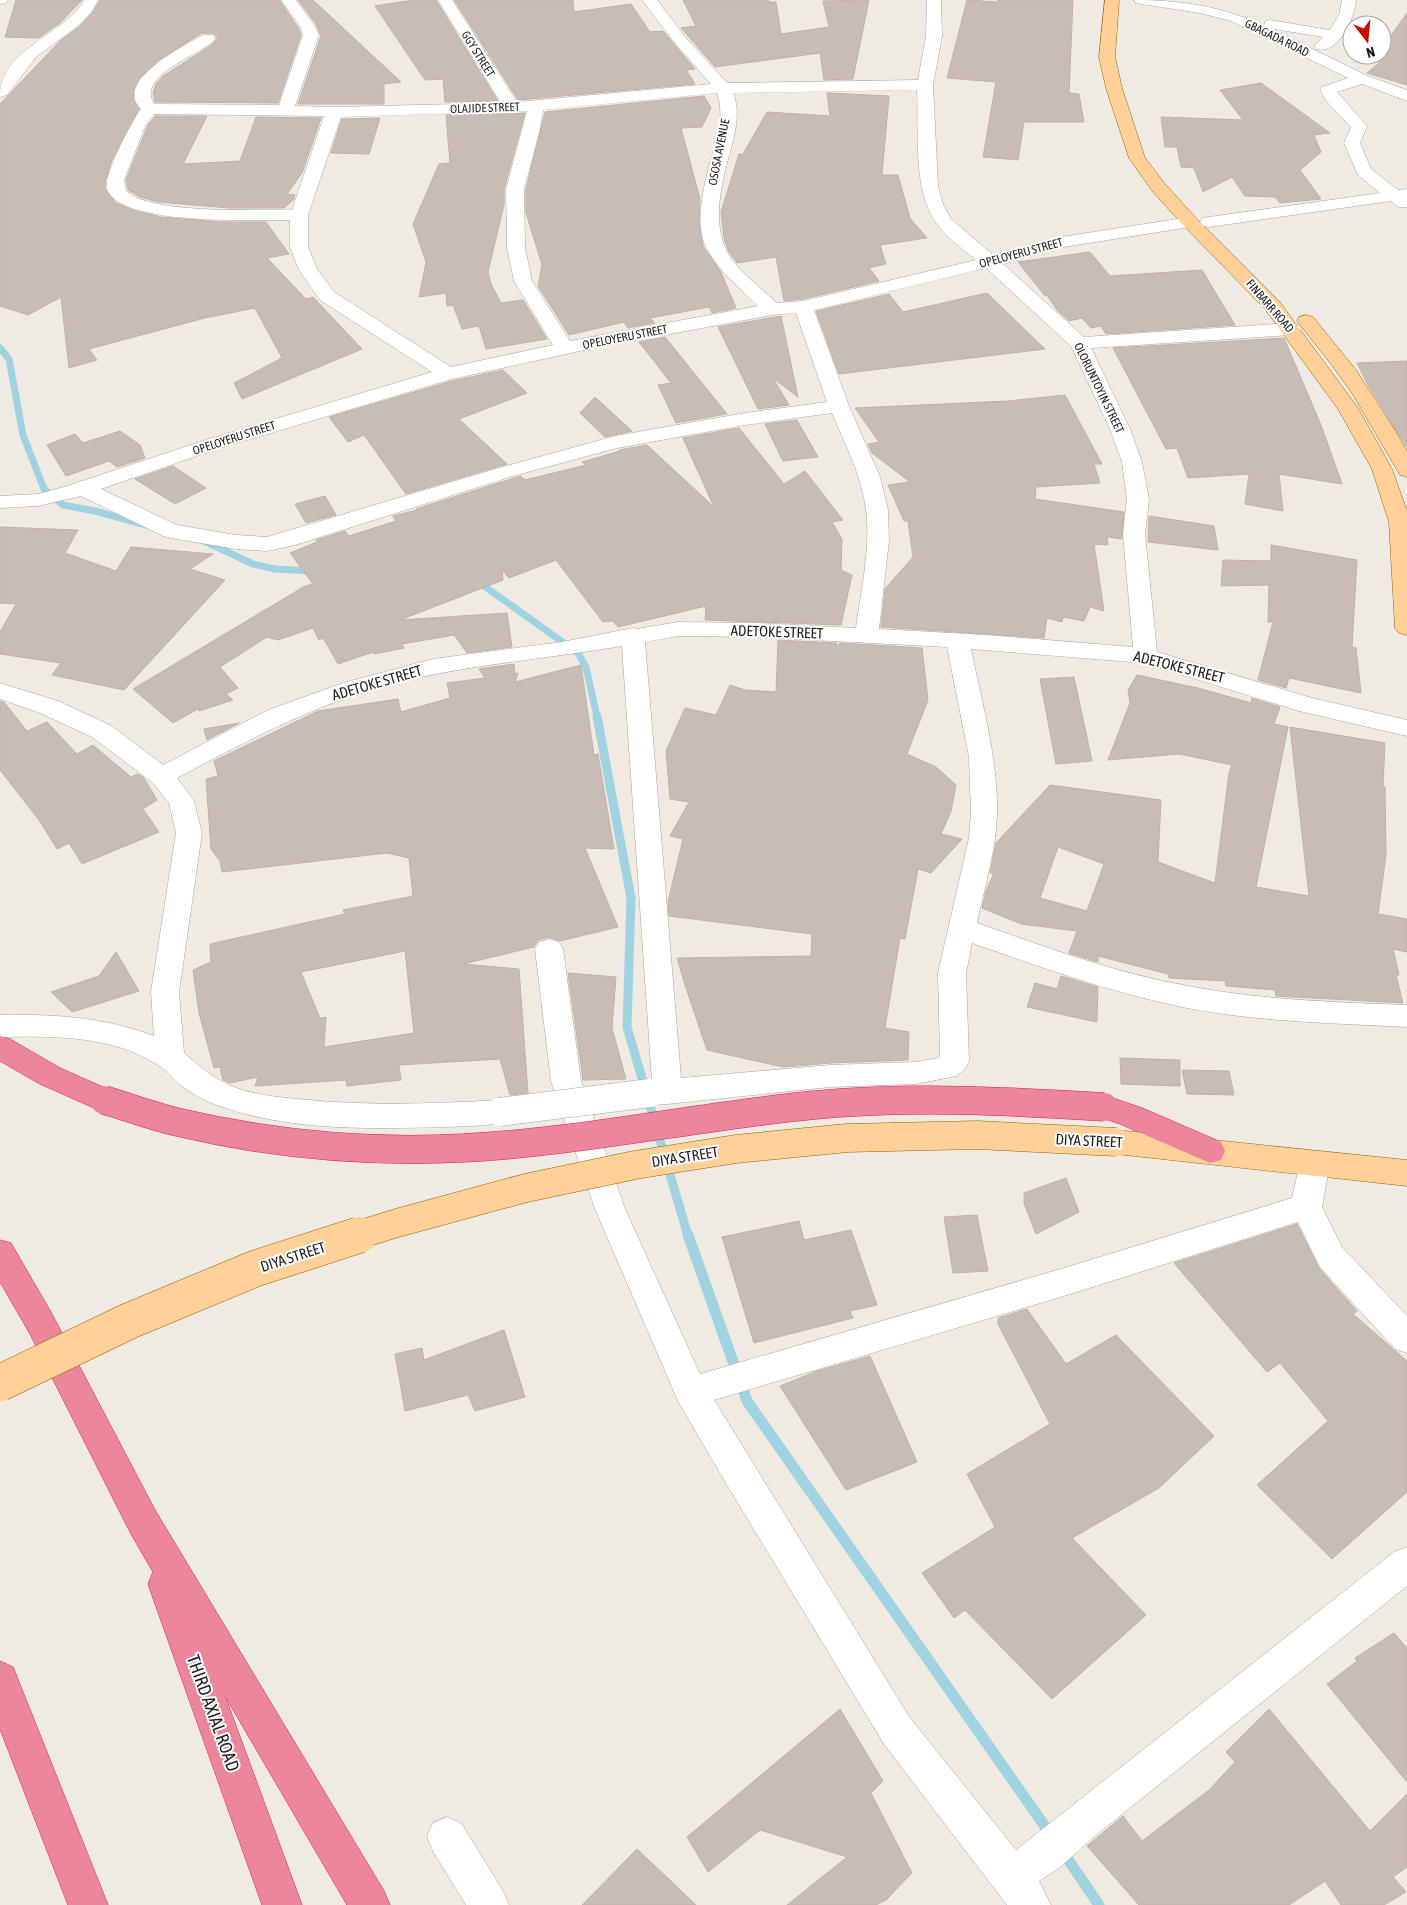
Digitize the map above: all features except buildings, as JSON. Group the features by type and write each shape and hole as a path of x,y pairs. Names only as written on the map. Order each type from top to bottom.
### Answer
{"highway":[{"path":"0,1046 50,1076 104,1100 174,1121 247,1137 314,1145 388,1150 462,1148 531,1143 713,1117 817,1105 938,1099 1104,1108 1131,1116 1210,1151"},
{"path":"0,1253 40,1324 143,1522 370,1905"},
{"name":"THIRD AXIAL ROAD","path":"143,1522 282,1905"},
{"path":"0,1680 88,1905"}],"main road":[{"name":"FINBARR ROAD","path":"1112,0 1107,57 1114,88 1138,158 1159,188 1272,305 1291,329 1348,408 1382,469 1400,522 1407,628"},
{"path":"1125,42 1124,27 1132,6"},
{"name":"FINBARR ROAD","path":"1138,158 1158,158 1178,187 1209,222 1276,290 1333,353 1371,408 1407,471"},
{"name":"DIYA STREET","path":"0,1383 129,1321 254,1269 397,1223 526,1188 626,1167 736,1149 847,1138 977,1135 1116,1142 1407,1173"}],"street":[{"path":"1,92 20,66 36,49 80,17 91,0"},
{"path":"285,110 311,35 307,25 288,0"},
{"name":"GGY STREET","path":"445,0 512,107"},
{"name":"OSOSA AVENUE","path":"649,0 680,40 723,88 729,102 726,135 713,183 710,229 714,244 730,269 772,309"},
{"name":"OLORUNTOYIN STREET","path":"934,0 934,36 925,85 929,186 934,204 944,222 1079,343 1120,429 1132,462 1138,499 1134,534 1146,656"},
{"path":"1310,54 1335,35 1348,15 1349,0"},
{"name":"GBAGADA ROAD","path":"1132,6 1200,9 1236,18 1362,79 1407,96"},
{"path":"1236,18 1335,35"},
{"path":"208,38 152,74 142,95 144,104 149,109 138,124 115,180 115,188 127,200 145,206 176,212 299,215"},
{"path":"1362,79 1328,90 1333,99 1359,126 1352,143 1364,171 1403,198"},
{"name":"OLAJIDE STREET","path":"149,109 334,112 512,107 723,88 925,85"},
{"path":"536,106 532,129 514,189 516,248 523,281 565,348"},
{"path":"334,112 299,215 299,248 308,270 327,296 448,374"},
{"path":"1209,222 1403,198"},
{"name":"OPELOYERU STREET","path":"0,502 38,500 76,490 213,444 448,374 565,348 772,309 803,307 990,262 1055,242 1190,222"},
{"path":"803,307 839,406 869,477 877,510 878,540 866,637"},
{"path":"1079,343 1291,329"},
{"path":"76,490 171,531 236,542 267,544 288,540 363,514 615,442 745,419 839,406"},
{"name":"ADETOKE STREET","path":"161,776 277,716 351,688 433,667 562,649 634,635 678,629 756,630 1023,644 1146,656 1308,705 1407,728"},
{"path":"634,635 659,1093"},
{"path":"0,1026 50,1025 87,1028 142,1043 170,1058 190,1076 225,1096 267,1106 334,1116 419,1117 500,1112 659,1093 830,1076 916,1073 946,1068 955,1061 952,973 982,838 984,813 981,757 958,642"},
{"path":"0,691 49,707 101,731 161,776 180,801 188,833 165,992 170,1058"},
{"path":"963,929 1107,977 1159,992 1258,1008 1407,1016"},
{"path":"549,949 566,1081 610,1209 691,1392 742,1479 898,1731 1022,1891 1045,1854 1082,1821 1407,1564"},
{"path":"1315,1163 1306,1207 1331,1257 1407,1338"},
{"path":"691,1392 1064,1282 1306,1207"},
{"path":"447,1837 488,1905"}],"waterway":[{"path":"0,348 9,359 23,435 44,489 63,505 95,511 146,525"},
{"path":"204,541 253,564 275,569 313,571"},
{"path":"477,581 578,653 586,667 597,717"},
{"path":"597,716 631,898 627,1027 688,1236"},
{"path":"688,1235 747,1401 1051,1835"},
{"path":"1063,1852 1099,1905"}]}
